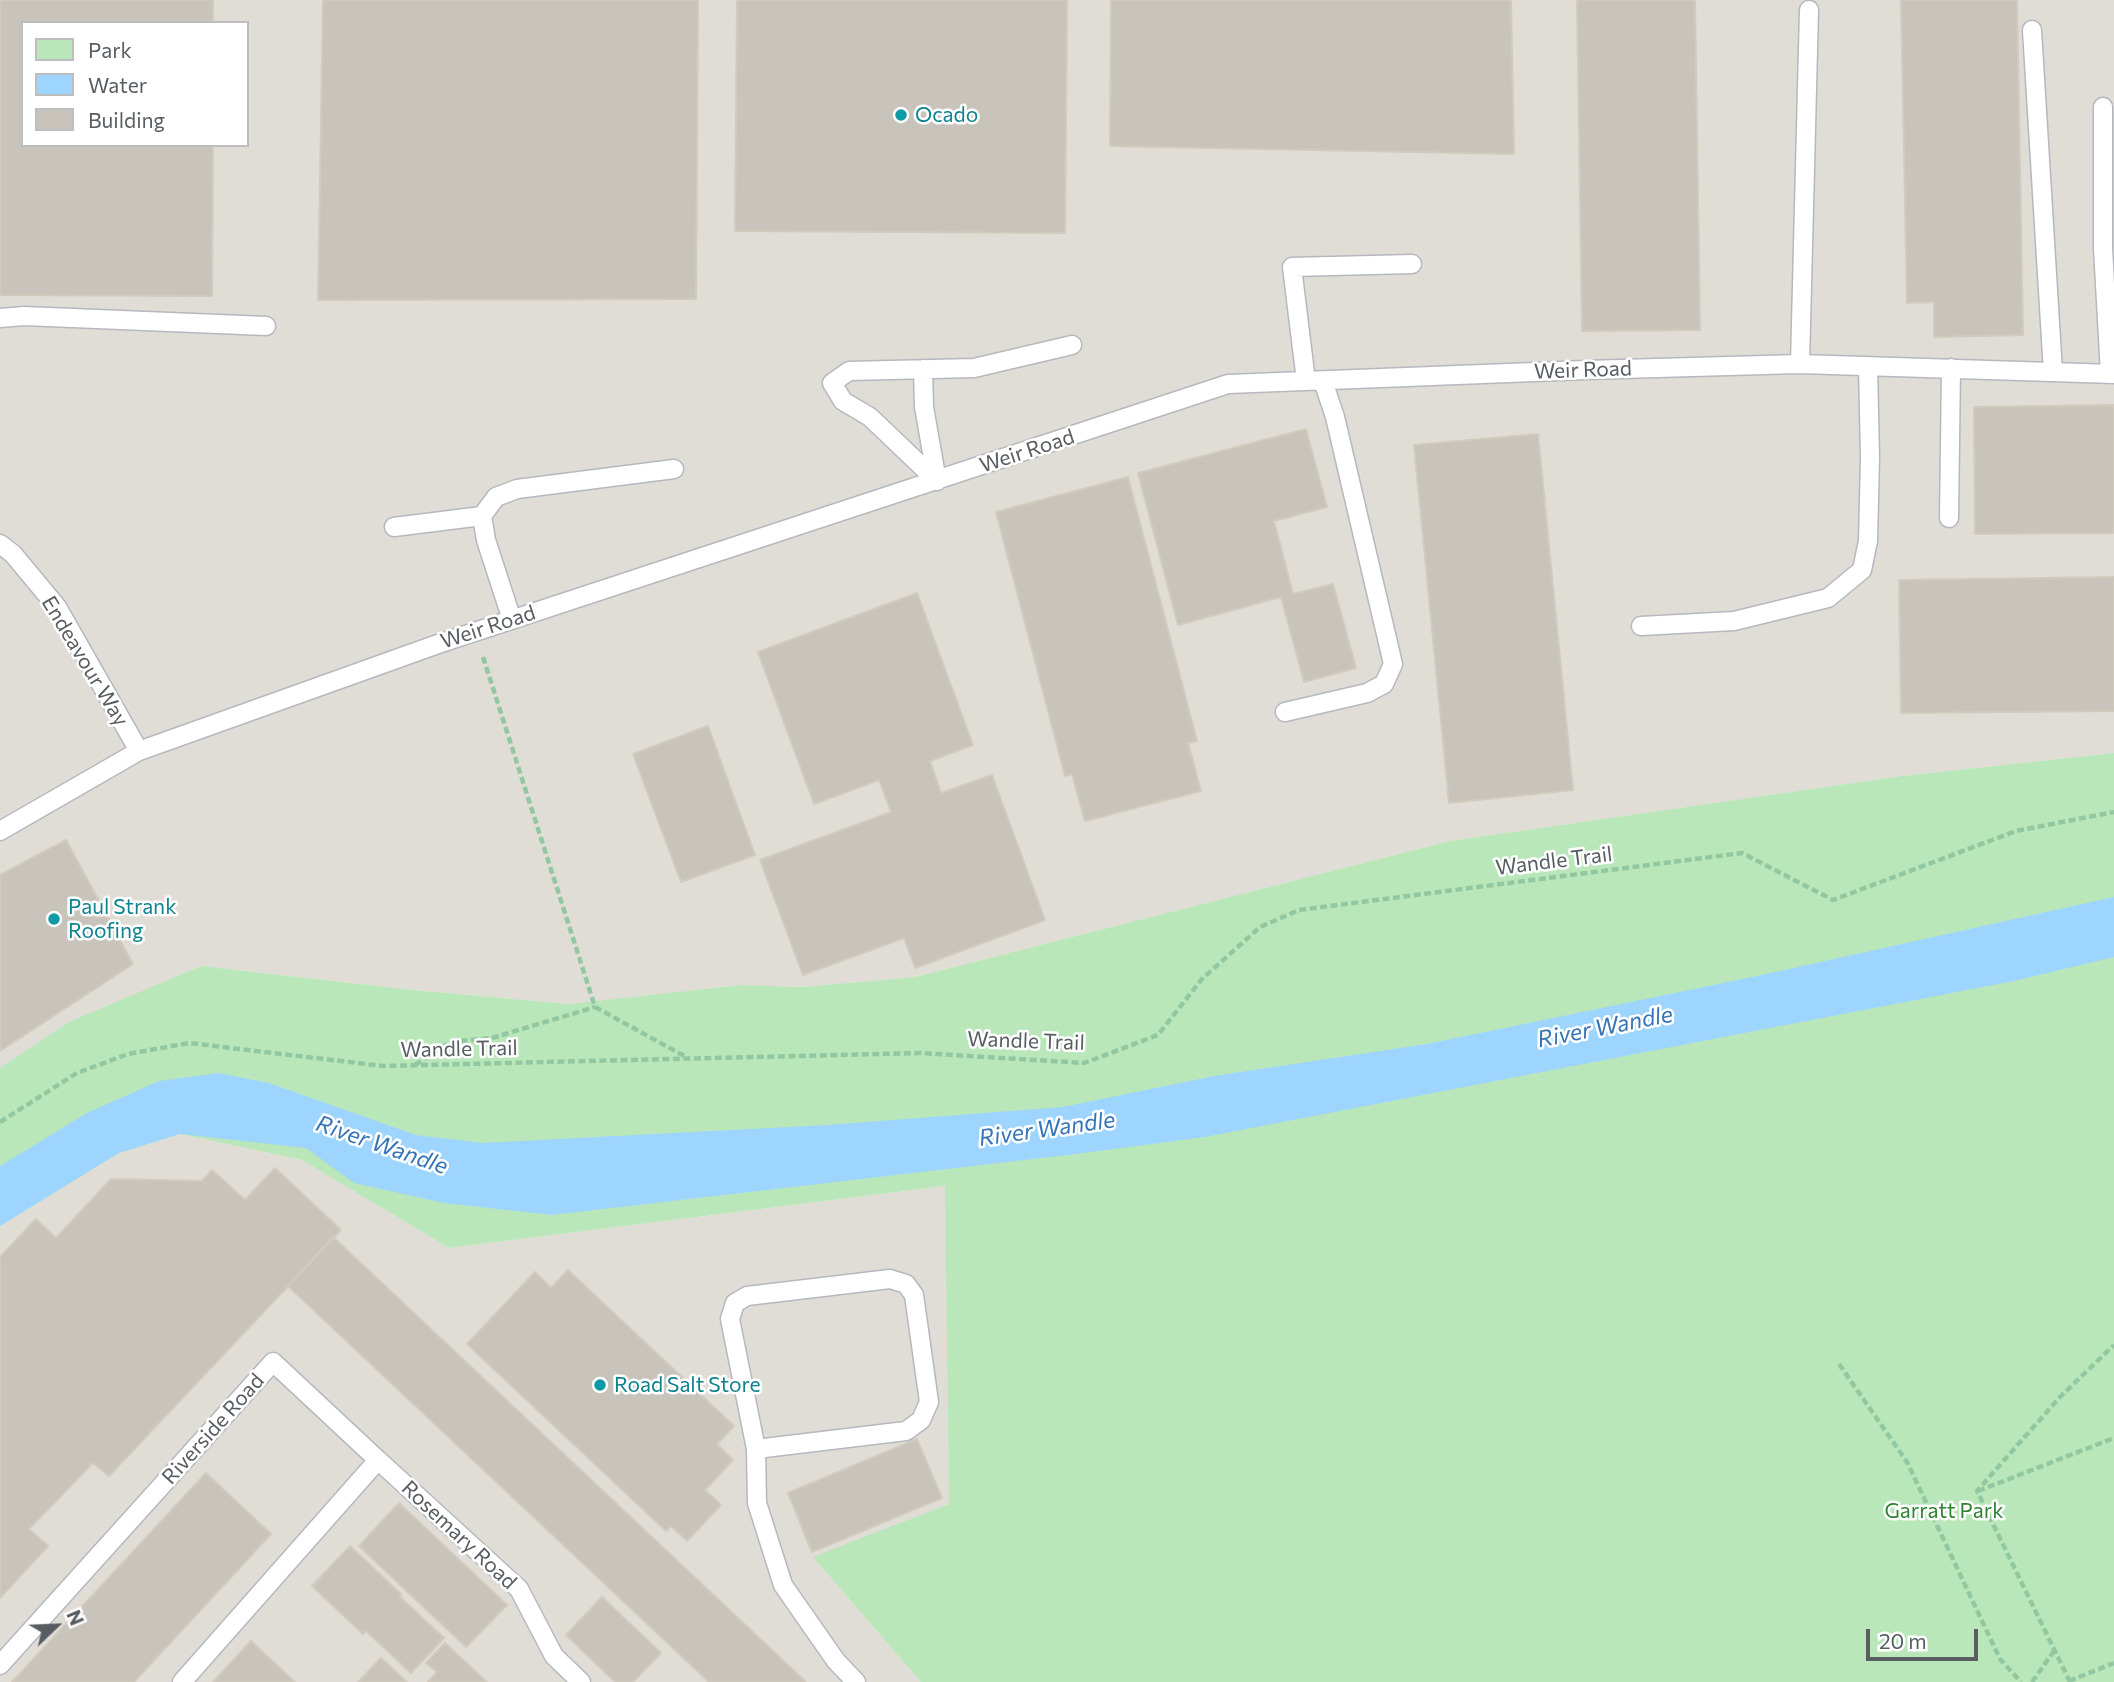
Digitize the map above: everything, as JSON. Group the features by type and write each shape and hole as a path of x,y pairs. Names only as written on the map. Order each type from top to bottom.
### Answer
{"lane":[{"path":"1800,364 1809,10"},
{"path":"2032,30 2053,372"},
{"path":"2103,107 2103,248 2112,374"},
{"path":"1285,712 1367,693 1384,684 1392,664 1335,417 1314,381 1292,267 1412,264"},
{"path":"0,318 24,316 266,326"},
{"path":"937,481 870,417 843,401 832,383 849,371 974,368 1072,345"},
{"name":"Weir Road","path":"0,831 139,751 438,643 1228,384 1800,364 2112,374"},
{"path":"1641,626 1734,621 1828,598 1862,570 1868,541 1868,366"},
{"path":"1949,518 1951,368"},
{"path":"923,369 924,407 937,481"},
{"path":"512,620 486,540 482,516 496,497 517,489 674,469"},
{"path":"394,527 482,516"},
{"name":"Endeavour Way","path":"0,544 13,554 57,607 139,751"},
{"path":"756,1449 906,1432 921,1420 929,1402 914,1295 906,1284 890,1279 747,1296 735,1303 730,1319 756,1449 757,1503 783,1586 836,1661 856,1682"},
{"name":"Riverside Road","path":"0,1665 273,1362 378,1460"},
{"path":"182,1682 378,1460"},
{"name":"Rosemary Road","path":"378,1460 519,1589 554,1656 581,1682"}],"path":[{"path":"494,689 595,1007 689,1059"},
{"name":"Wandle Trail","path":"0,1122 76,1073 128,1054 189,1043 383,1066 920,1052 1084,1063 1158,1035 1202,979 1259,927 1299,909 1742,853 1833,900 2017,831 2114,812"},
{"path":"414,1066 450,1042 492,1038 595,1007"},
{"path":"1978,1491 2060,1396 2114,1345"},
{"path":"1839,1364 1908,1462 2000,1659 2021,1682"},
{"path":"1978,1491 2114,1438"},
{"path":"1978,1491 2069,1681 2114,1663"},
{"path":"2032,1682 2054,1651"}],"shaded area":[{"path":"0,0 2114,0 2114,753 1902,776 1450,841 915,977 802,987 741,985 568,1004 201,966 0,1068"},
{"path":"180,1134 302,1160 449,1248 946,1186 949,1504 814,1558 921,1682 0,1682 0,1226 119,1153"}],"green space":[{"name":"Garratt Park","path":"2114,753 2114,1682 921,1682 813,1557 949,1504 945,1186 449,1248 302,1160 180,1134 119,1153 0,1226 0,1068 69,1022 201,966 568,1004 741,985 802,987 915,977 1450,841 1902,776"}],"water":[{"name":"River Wandle","path":"2114,897 2114,957 2014,981 1205,1137 552,1215 444,1203 354,1183 306,1148 180,1134 119,1153 0,1226 0,1166 87,1113 159,1081 219,1073 269,1083 416,1135 482,1143 827,1125 1063,1107 1214,1076 1427,1044 1762,975"}],"building":[{"path":"0,0 213,0 213,21 21,21 21,147 213,147 212,296 0,295"},
{"path":"323,0 698,0 696,299 318,300"},
{"name":"Ocado","path":"737,0 1067,0 1065,233 735,231"},
{"path":"1111,0 1511,0 1514,154 1110,146"},
{"path":"1577,0 1695,0 1700,330 1582,331"},
{"path":"1901,0 2017,0 2023,335 1934,337 1934,302 1907,303"},
{"path":"2114,405 2114,533 1975,534 1974,407"},
{"path":"1306,429 1327,507 1274,521 1293,594 1333,584 1356,668 1304,682 1281,597 1178,625 1138,473"},
{"path":"1538,434 1573,790 1449,803 1414,445"},
{"path":"1128,477 1197,741 1188,743 1201,791 1085,821 1072,774 1065,776 996,512"},
{"path":"2114,577 2114,711 1901,713 1899,580"},
{"path":"917,593 973,745 930,761 941,793 992,775 1045,920 915,968 904,938 803,975 760,860 891,812 879,780 814,804 758,652"},
{"path":"708,726 755,855 681,882 633,754"},
{"name":"Paul Strank Roofing","path":"66,840 133,964 0,1051 0,875"},
{"path":"275,1168 341,1230 109,1476 93,1463 29,1529 48,1546 0,1598 0,1257 36,1219 56,1238 111,1179 202,1181 212,1170 245,1200"},
{"path":"333,1237 806,1682 709,1682 288,1286"},
{"name":"Road Salt Store","path":"568,1270 734,1426 717,1444 733,1460 705,1490 721,1505 687,1541 671,1526 666,1531 467,1344 535,1272 551,1288"},
{"path":"917,1439 942,1498 812,1552 788,1493"},
{"path":"206,1473 271,1534 134,1682 12,1682"},
{"path":"399,1503 507,1605 466,1647 359,1546"},
{"path":"350,1546 444,1638 411,1673 366,1631 363,1634 312,1586"},
{"path":"602,1597 661,1653 633,1682 615,1682 566,1635"},
{"path":"251,1641 295,1682 213,1682"},
{"path":"445,1643 487,1682 428,1682 437,1672 426,1663"},
{"path":"381,1658 407,1682 358,1682"}],"place":[{"name":"Ocado","path":"901,115"},
{"name":"Paul Strank Roofing","path":"54,919"},
{"name":"Road Salt Store","path":"600,1385"}]}
